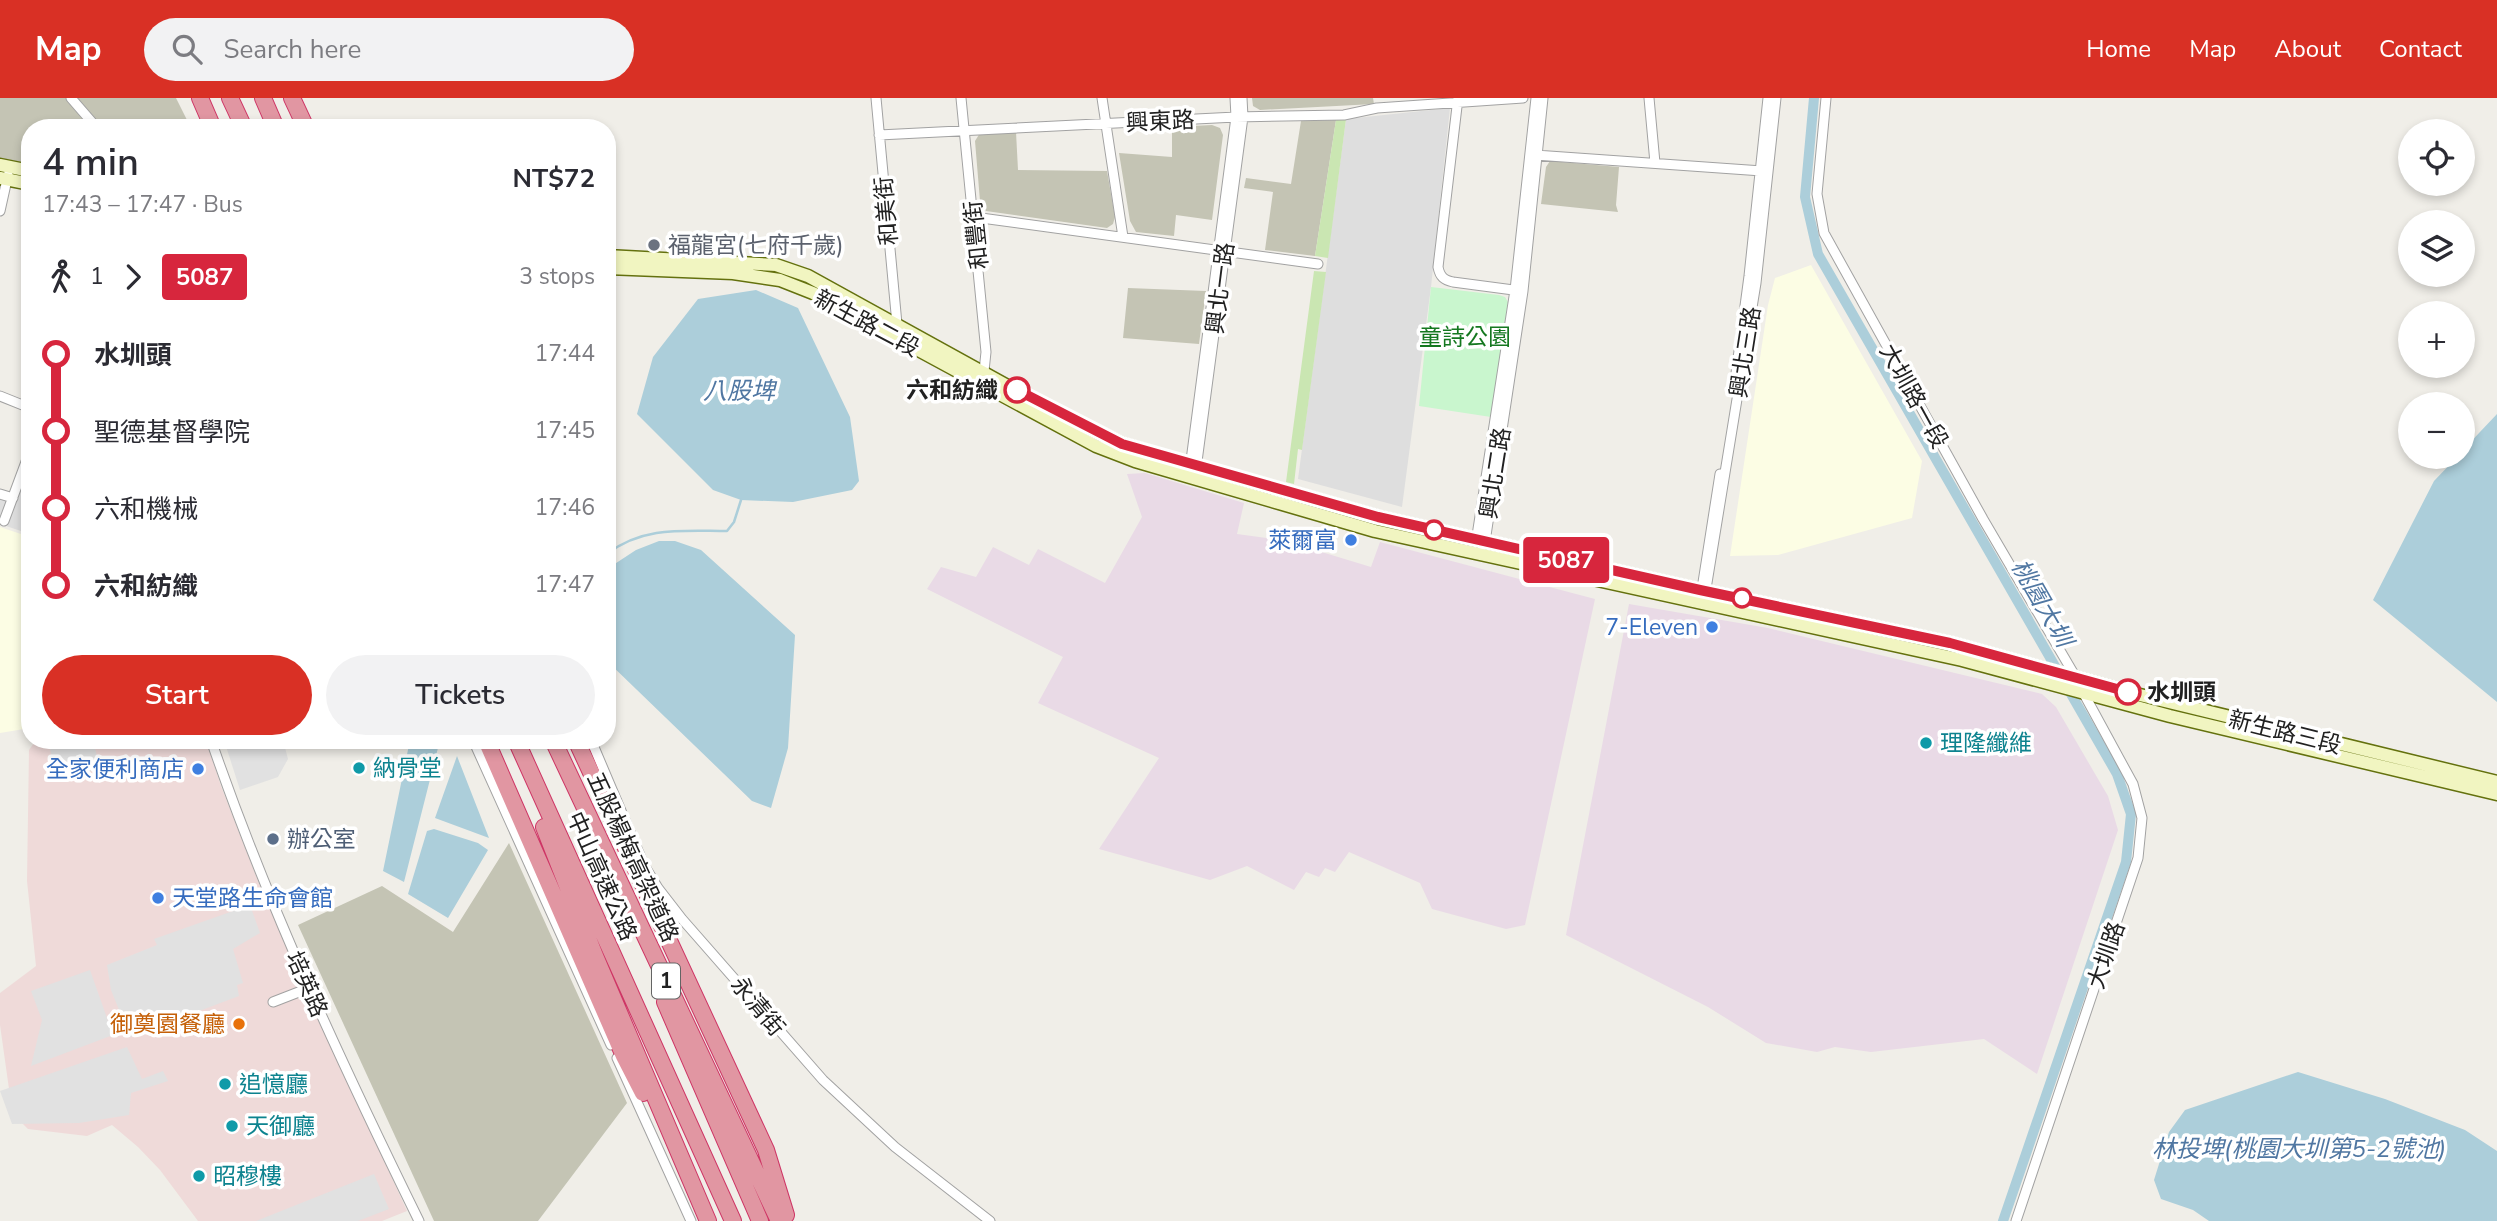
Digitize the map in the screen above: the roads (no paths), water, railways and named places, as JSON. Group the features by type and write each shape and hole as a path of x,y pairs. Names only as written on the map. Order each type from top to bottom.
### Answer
{"highway":[{"path":"200,98 209,119"},
{"path":"230,98 240,119"},
{"path":"263,98 272,119"},
{"path":"292,98 302,119"},
{"path":"490,749 624,1056 706,1215"},
{"path":"514,749 595,956 706,1215"},
{"name":"中山高速公路","path":"520,749 733,1221"},
{"name":"中山高速公路","path":"556,749 760,1221"},
{"name":"五股楊梅高架道路","path":"556,749 779,1221"},
{"path":"580,749 766,1150 788,1221"}],"main road":[{"path":"4,172 21,180"},
{"name":"新生路二段","path":"616,256 776,265 808,276 1033,400 1122,444 1375,531 1962,660 2084,694"},
{"name":"新生路二段","path":"616,268 733,273 780,280 813,293 1096,446 1135,461 1193,469 1480,541 1950,643 2074,676"},
{"name":"新生路三段","path":"2074,676 2136,694 2497,782"},
{"name":"新生路三段","path":"2084,694 2497,794"}],"street":[{"path":"71,98 89,119"},
{"name":"和美街","path":"876,98 897,324"},
{"name":"和豐街","path":"961,98 975,216 986,352 984,372"},
{"path":"1102,98 1123,237"},
{"path":"1235,98 1239,117"},
{"path":"1239,117 1242,98"},
{"name":"興東路","path":"879,135 1239,117 1344,115 1377,108 1458,100 1523,98"},
{"name":"興北二路","path":"1534,155 1536,98"},
{"name":"興北二路","path":"1474,554 1480,541 1519,291 1543,98"},
{"path":"1648,98 1655,163"},
{"path":"1534,155 1763,171 1768,98"},
{"name":"興北三路","path":"1702,603 1756,283 1763,171 1776,98"},
{"name":"大圳路一段","path":"1826,98 1817,194 1824,233 1976,508 2074,676"},
{"path":"1458,100 1438,267 1440,274 1445,280 1454,282 1519,291"},
{"name":"興北一路","path":"1193,469 1239,117"},
{"path":"0,211 4,172"},
{"path":"975,216 1318,264"},
{"path":"0,396 21,404"},
{"path":"4,521 21,475"},
{"path":"0,494 13,498"},
{"name":"大圳路","path":"2016,1221 2138,858 2142,818 2133,784 2084,694"},
{"name":"培英路","path":"214,749 261,876 309,988 419,1221"},
{"path":"477,749 691,1221"},
{"name":"永清街","path":"595,749 644,865 682,919 823,1080 895,1147 990,1221"},
{"path":"273,1002 309,988"}],"water":[{"name":"八股埤","path":"756,290 798,308 850,417 859,481 852,490 793,502 741,500 713,490 637,414 653,357 698,299"},
{"path":"2497,414 2497,702 2373,600 2434,481 2446,469 2475,469 2475,437"},
{"path":"659,541 675,541 701,550 795,635 788,748 771,808 752,801 616,670 616,563 636,550"},
{"path":"408,749 438,749 404,882 383,871"},
{"path":"457,756 489,838 435,818"},
{"path":"434,829 478,843 488,850 448,918 408,894 427,831"},
{"name":"林投埤(桃園大圳第5-2號池)","path":"2298,1072 2385,1099 2465,1130 2497,1151 2497,1221 2209,1221 2193,1210 2161,1199 2154,1180 2169,1132 2185,1110"}],"waterway":[{"name":"桃園大圳","path":"1814,98 1805,197 1818,254 2117,774 2131,814 2126,862 2003,1221"},
{"path":"616,548 649,534 727,531 734,522 741,500"}],"place":[{"name":"福龍宮(七府千歲)","path":"654,245"},
{"name":"六和紡織","path":"1017,390"},
{"name":"萊爾富","path":"1351,540"},
{"name":"7-Eleven","path":"1712,627"},
{"name":"水圳頭","path":"2128,692"},
{"name":"理隆纖維","path":"1926,743"},
{"name":"納骨堂","path":"359,768"},
{"name":"全家便利商店","path":"198,769"},
{"name":"辦公室","path":"273,839"},
{"name":"天堂路生命會館","path":"158,898"},
{"name":"御奠園餐廳","path":"239,1024"},
{"name":"追憶廳","path":"225,1084"},
{"name":"天御廳","path":"232,1126"},
{"name":"昭穆樓","path":"199,1176"}],"park label":[{"name":"童詩公園","path":"1465,337"}]}
